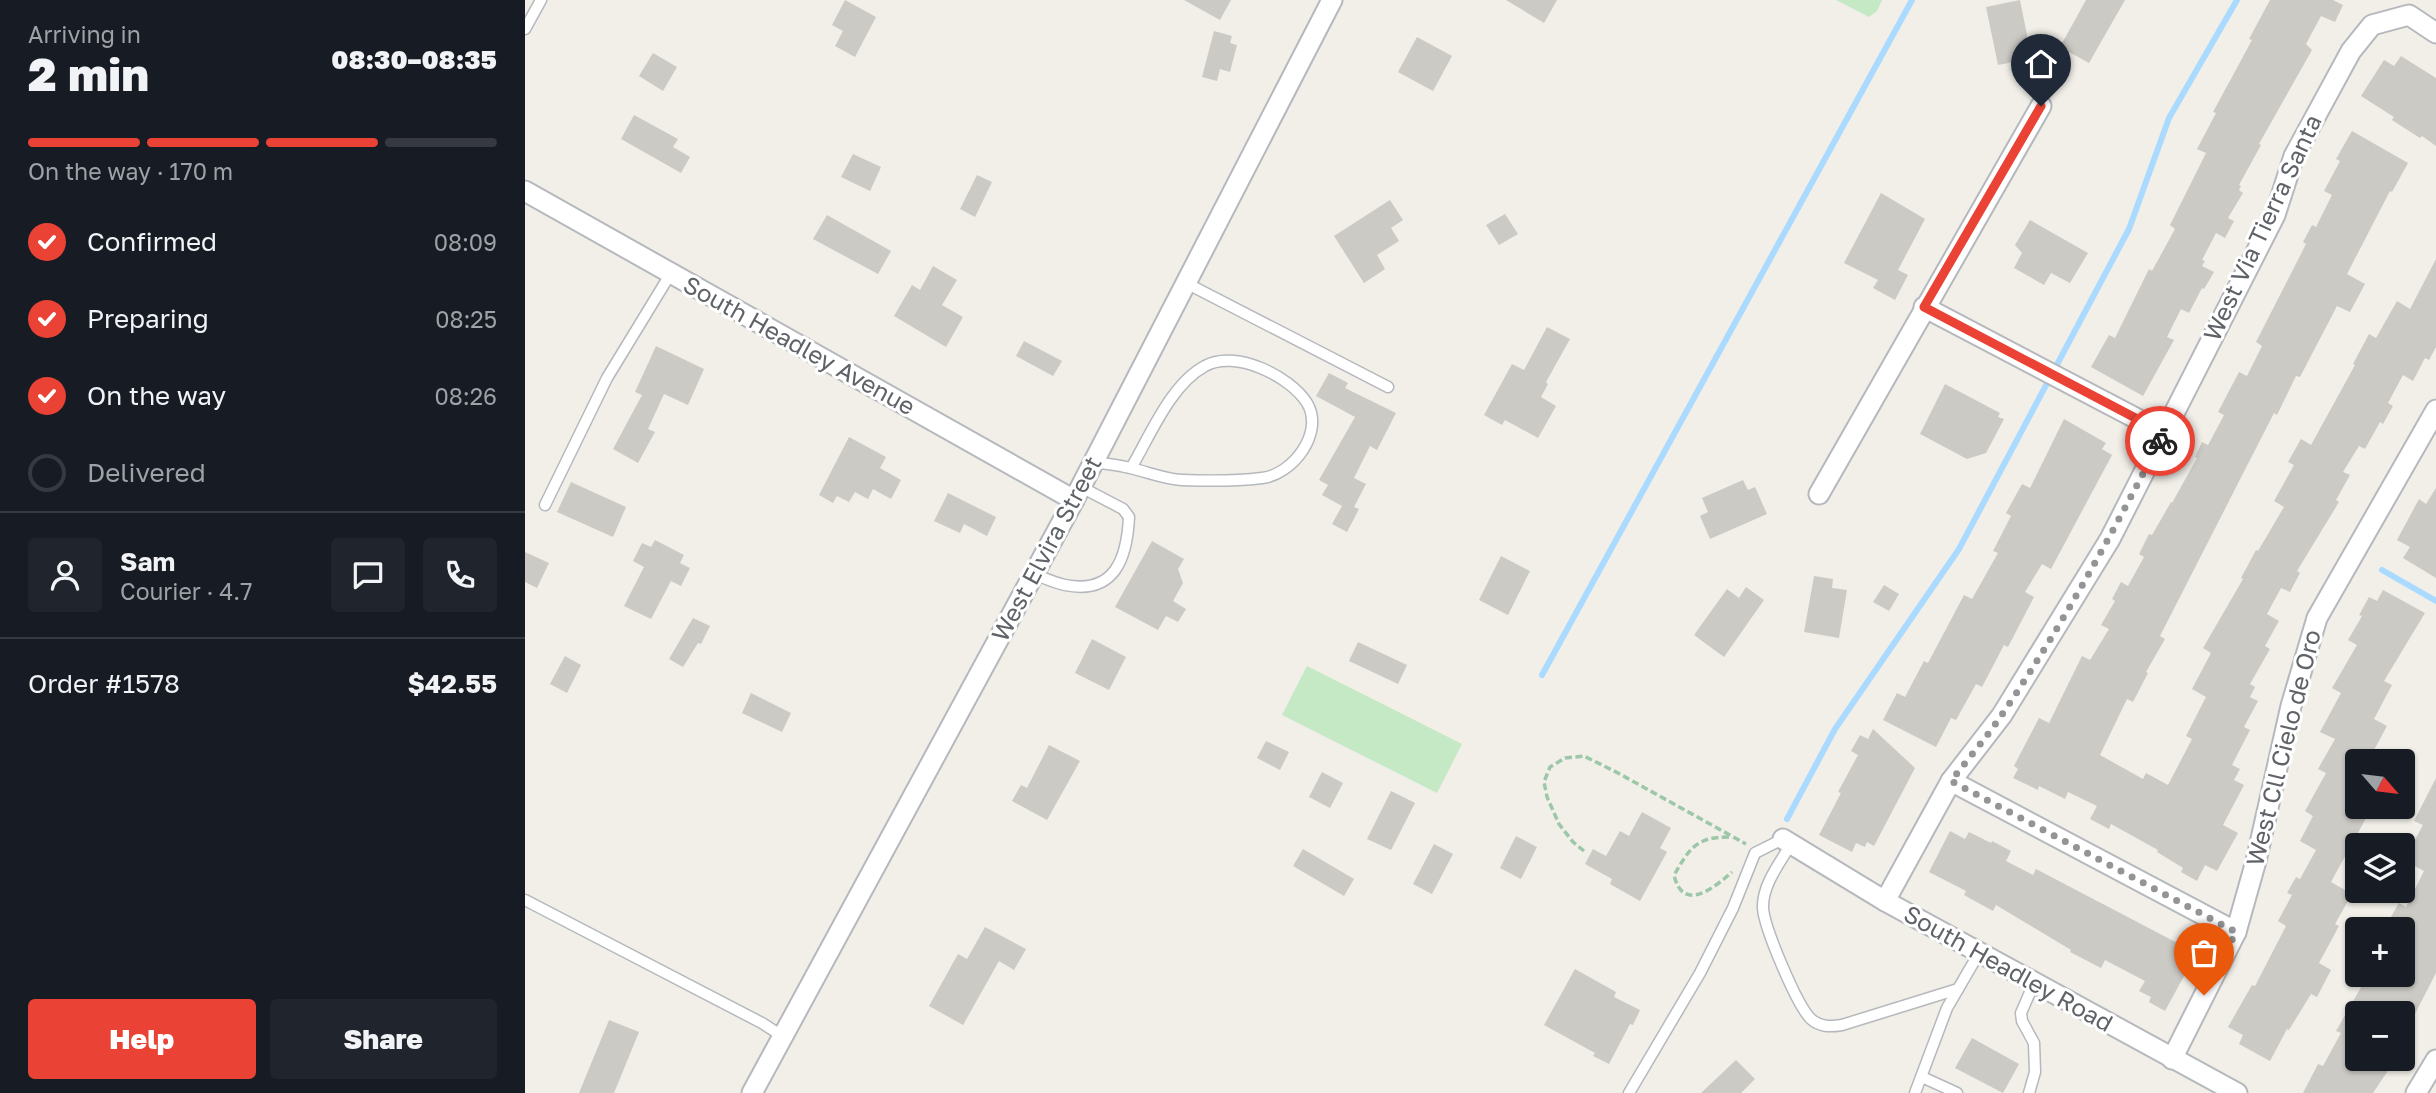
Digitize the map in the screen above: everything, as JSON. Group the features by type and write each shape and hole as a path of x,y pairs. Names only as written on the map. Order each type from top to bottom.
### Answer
{"street":[{"name":"West Elvira Street","path":"752,1093 1094,462 1332,0"},
{"name":"West Via Tierra Santa","path":"1885,901 1951,781 2002,715 2110,539 2275,215 2294,156 2351,51 2372,25 2409,15 2436,33"},
{"path":"1819,494 2041,106"},
{"name":"South Headley Avenue","path":"525,191 1077,494"},
{"path":"1924,307 2164,433"},
{"name":"West Cll Cielo de Oro","path":"2172,1059 2236,932 2256,861 2291,706 2317,618 2436,410"},
{"path":"1951,781 2236,932"},
{"name":"South Headley Road","path":"1787,841 1885,901 2224,1090"},
{"path":"2416,1093 2436,1060"}],"lane":[{"path":"525,29 541,0"},
{"path":"545,505 607,378 671,273"},
{"path":"1186,283 1388,387"},
{"path":"1094,462 1182,480 1263,478 1281,473 1302,453 1312,419 1308,405 1296,390 1255,365 1237,360 1219,360 1203,366 1169,402 1131,468"},
{"path":"1034,574 1062,585 1079,587 1103,580 1120,565 1126,548 1129,517 1123,509 1077,494"},
{"path":"1629,1093 1700,973 1733,908 1755,853 1787,841"},
{"path":"1787,841 1767,885 1763,909 1772,942 1810,1018 1826,1027 1842,1025 1958,989"},
{"path":"525,900 762,1023 782,1036"},
{"path":"1915,1093 1947,1008 1979,953"},
{"path":"2029,1093 2035,1072 2034,1043 2022,1021 2021,1013 2034,984"},
{"path":"1922,1076 1957,1093"}],"path":[{"path":"1584,851 1559,824 1547,797 1544,782 1550,767 1565,758 1584,756 1731,838 1761,850"},
{"path":"1731,838 1708,837 1692,848 1674,875 1676,885 1686,893 1698,895 1714,887 1741,863 1752,861"}],"green space":[{"path":"1836,0 1882,0 1877,11 1869,17"},
{"path":"1307,666 1462,744 1437,793 1282,715"}],"building":[{"path":"845,0 876,17 855,57 835,46 843,31 832,25"},
{"path":"1184,0 1231,0 1220,20"},
{"path":"1506,0 1557,0 1544,23"},
{"path":"2020,0 2030,50 2018,53 2019,61 1998,65 1986,7"},
{"path":"2086,0 2125,0 2089,63 2060,47"},
{"path":"2270,0 2333,0 2343,5 2335,22 2321,16 2306,44 2312,50 2239,185 2239,190 2243,193 2228,218 2234,221 2225,238 2216,233 2202,260 2205,261 2202,266 2214,272 2189,313 2181,309 2167,337 2174,340 2143,396 2091,367 2109,335 2115,338 2149,269 2152,271 2175,229 2170,225 2206,153 2197,149"},
{"path":"1214,31 1232,36 1230,43 1237,45 1230,72 1220,69 1217,81 1202,77"},
{"path":"1417,37 1452,56 1433,91 1398,72"},
{"path":"653,53 677,67 663,91 639,76"},
{"path":"2401,56 2436,78 2436,146 2392,120 2394,117 2361,96 2384,60 2394,66"},
{"path":"634,115 678,139 673,147 690,157 681,173 621,139"},
{"path":"2352,131 2408,163 2392,192 2390,191 2347,274 2365,284 2350,312 2337,306 2300,377 2296,376 2277,415 2274,413 2160,636 2165,639 2146,672 2148,673 2133,702 2127,699 2100,755 2143,779 2146,773 2168,785 2192,739 2186,736 2206,697 2192,689 2211,653 2203,648 2243,579 2241,578 2256,550 2258,551 2284,507 2274,501 2294,465 2288,462 2301,439 2311,445 2369,334 2376,338 2397,301 2410,309 2436,259 2436,347 2429,360 2425,358 2413,381 2403,375 2388,403 2393,406 2383,424 2380,422 2365,449 2359,446 2343,472 2350,475 2336,500 2339,502 2297,571 2300,573 2290,592 2281,588 2267,614 2279,621 2265,646 2270,649 2250,684 2255,687 2250,697 2258,701 2244,727 2250,730 2232,765 2240,769 2234,780 2244,785 2223,825 2238,833 2217,871 2205,865 2197,881 2181,872 2183,868 2157,852 2158,850 2111,824 2109,829 2090,819 2097,806 2068,792 2065,799 2039,786 2038,790 2013,778 2018,769 2014,766 2039,718 2049,723 2082,656 2090,660 2109,629 2101,625 2115,601 2112,599 2121,582 2128,586 2144,557 2139,554 2149,534 2152,535 2172,503 2197,458 2195,457 2202,442 2208,445 2224,415 2218,412 2239,372 2247,376 2262,346 2256,342 2306,244 2303,242 2312,225 2316,227 2332,195 2324,191 2340,161 2336,159"},
{"path":"853,154 881,167 870,191 841,177"},
{"path":"977,175 992,182 975,217 960,209"},
{"path":"1881,193 1925,219 1898,270 1908,275 1895,300 1873,288 1878,280 1844,263"},
{"path":"1390,200 1403,220 1391,228 1399,241 1377,255 1385,269 1364,283 1334,236"},
{"path":"1505,214 1518,234 1499,245 1486,225"},
{"path":"827,215 891,251 878,274 813,239"},
{"path":"2030,220 2088,253 2070,283 2051,273 2044,285 2014,268 2022,253 2015,245"},
{"path":"933,266 957,280 942,305 963,317 946,347 894,316 912,285 920,290"},
{"path":"1547,327 1570,339 1546,382 1548,384 1541,397 1556,406 1538,438 1505,420 1502,425 1484,415 1512,364 1524,370"},
{"path":"1024,341 1062,361 1053,376 1016,356"},
{"path":"656,346 704,369 688,405 664,394 648,429 655,432 638,463 613,449 642,395 635,392"},
{"path":"1329,373 1348,383 1345,388 1396,413 1377,450 1370,446 1354,478 1366,484 1354,507 1359,509 1347,532 1332,524 1342,506 1322,495 1328,485 1319,480 1355,417 1316,396"},
{"path":"1945,384 2000,413 1998,417 2004,419 1986,453 1967,459 1920,434"},
{"path":"2064,419 2106,443 2102,449 2112,455 2051,569 2042,564 2025,592 2034,597 2008,647 2004,645 1982,687 1976,684 1956,720 1951,718 1936,747 1883,720 1897,693 1905,697 1924,661 1928,663 1964,595 1972,599 1998,553 1993,551 2011,516 2006,513 2022,484 2030,488"},
{"path":"849,437 886,457 880,468 901,480 891,499 873,489 868,499 855,492 849,502 837,496 833,503 819,495"},
{"path":"1743,480 1748,490 1755,487 1767,514 1710,539 1700,516 1708,512 1702,498"},
{"path":"571,482 626,507 613,537 557,512"},
{"path":"2436,488 2436,578 2403,558 2410,547 2397,540 2419,499 2426,504"},
{"path":"948,493 996,517 987,536 964,524 960,533 934,521"},
{"path":"655,540 684,555 680,563 690,568 681,586 671,581 651,619 624,606 644,567 633,561 642,543 651,547"},
{"path":"1152,541 1184,559 1178,569 1183,583 1173,601 1186,609 1178,622 1166,616 1158,630 1115,607"},
{"path":"525,552 549,563 537,588 525,582"},
{"path":"1501,556 1530,571 1508,615 1479,600"},
{"path":"1814,576 1833,579 1832,588 1847,590 1839,638 1804,632"},
{"path":"1884,585 1899,594 1889,611 1873,602"},
{"path":"1746,587 1764,600 1724,657 1694,635 1727,589 1739,598"},
{"path":"2383,590 2425,613 2384,681 2392,685 2374,719 2387,726 2375,749 2345,749 2345,819 2366,819 2358,833 2345,833 2345,856 2331,882 2345,890 2347,903 2335,924 2339,926 2319,963 2331,970 2317,997 2311,994 2289,1030 2287,1029 2270,1061 2239,1044 2243,1035 2228,1027 2252,985 2255,986 2286,926 2278,921 2292,895 2287,893 2296,877 2300,879 2316,850 2300,841 2313,816 2305,811 2326,773 2318,769 2335,739 2320,732 2341,693 2332,688 2357,645 2348,640 2369,597 2377,601"},
{"path":"693,618 710,626 701,644 698,643 683,667 669,659"},
{"path":"1092,639 1126,657 1109,690 1075,673"},
{"path":"1358,642 1407,665 1398,684 1349,661"},
{"path":"565,656 581,665 567,693 550,684"},
{"path":"751,693 791,713 782,732 742,713"},
{"path":"1873,729 1915,768 1874,846 1867,842 1865,847 1856,843 1852,852 1819,835 1858,755 1851,751 1860,735 1868,739"},
{"path":"1266,741 1289,752 1280,770 1257,758"},
{"path":"1049,745 1080,761 1047,820 1012,801 1021,785 1027,788"},
{"path":"1322,772 1343,783 1330,808 1309,797"},
{"path":"2436,778 2436,973 2415,1014 2415,1001 2353,1001 2361,987 2415,987 2415,917 2391,917 2399,903 2406,907 2408,903 2415,903 2415,889 2424,871 2415,866 2415,840 2423,825 2414,821"},
{"path":"1391,791 1415,803 1391,850 1367,839"},
{"path":"1642,812 1671,828 1660,848 1667,852 1640,901 1610,884 1612,879 1585,864 1593,849 1606,856 1620,831 1629,836"},
{"path":"1950,831 1965,839 1969,832 1991,843 1992,841 2011,851 2006,861 2033,875 2036,869 2185,947 2179,959 2190,965 2165,1011 2149,1002 2151,997 2139,991 2145,981 2105,960 2101,968 2070,952 2071,950 1996,905 1993,911 1964,895 1966,891 1929,872"},
{"path":"1516,836 1537,847 1521,879 1500,868"},
{"path":"1434,844 1453,854 1432,894 1413,884"},
{"path":"1303,849 1354,879 1344,896 1293,866"},
{"path":"985,927 1026,949 1014,970 999,961 963,1025 929,1006 958,954 967,959"},
{"path":"1575,969 1616,992 1614,997 1640,1010 1609,1064 1593,1056 1595,1053 1544,1025"},
{"path":"2345,1015 2345,1071 2388,1071 2373,1093 2303,1093 2318,1064 2323,1066 2341,1033 2336,1031"},
{"path":"609,1020 639,1032 614,1093 579,1093"},
{"path":"1972,1038 2019,1064 2003,1093 1955,1068"},
{"path":"1736,1060 1755,1079 1741,1093 1701,1093"}],"waterway":[{"path":"1542,675 1912,0"},
{"path":"1787,819 1835,729 1959,549 2129,229 2169,118 2237,0"},
{"path":"2382,570 2436,601"}],"way so far":[{"path":"2160,441 2110,539 2002,715 1951,781 2236,932 2204,995"}],"route":[{"path":"2041,106 1924,307 2164,433 2160,441"}]}
